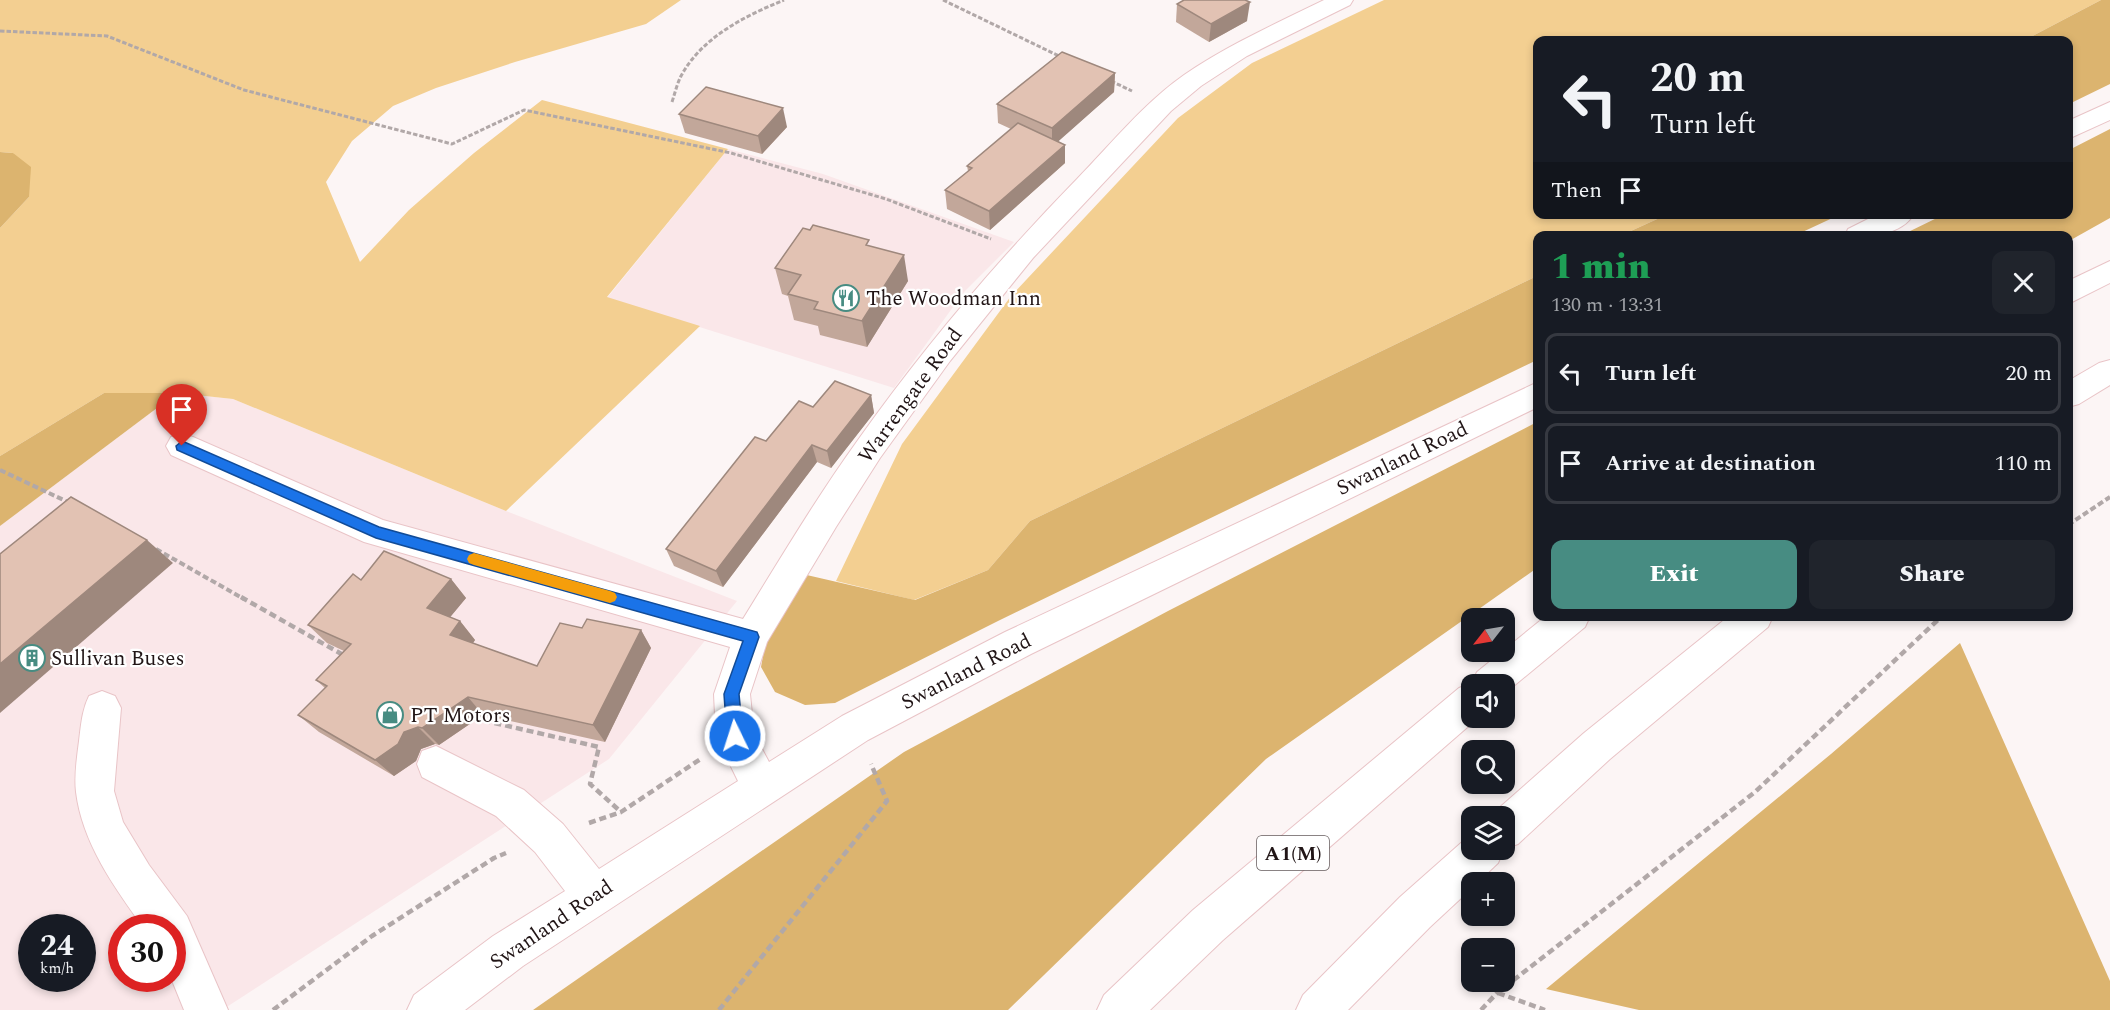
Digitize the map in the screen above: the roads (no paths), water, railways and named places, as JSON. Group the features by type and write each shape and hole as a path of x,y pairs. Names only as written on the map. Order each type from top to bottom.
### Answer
{"main road":[{"name":"Warrengate Road","path":"761,786 735,736 732,694 751,637 824,517 869,449 939,352 1023,251 1162,106 1192,81 1239,51 1342,0"},
{"path":"2073,128 2110,110"},
{"path":"1868,231 1890,219"},
{"path":"2073,291 2110,271"},
{"path":"2073,393 2110,371"},
{"name":"Swanland Road","path":"429,1010 508,951 761,786 855,728 1018,643 1533,395"},
{"path":"182,446 376,532 751,637"},
{"path":"1502,674 1567,621"},
{"path":"1515,820 1597,746 1750,621"},
{"path":"102,708 95,790 105,826 131,877 159,914"},
{"name":"A1(M)","path":"1119,1010 1208,925 1461,709"},
{"path":"436,764 510,803 549,838 594,895"},
{"path":"1318,1010 1415,912 1472,860"},
{"path":"186,964 206,1010"}],"place":[{"name":"The Woodman Inn","path":"846,298"},
{"name":"Sullivan Buses","path":"32,658"},
{"name":"PT Motors","path":"390,715"}]}
